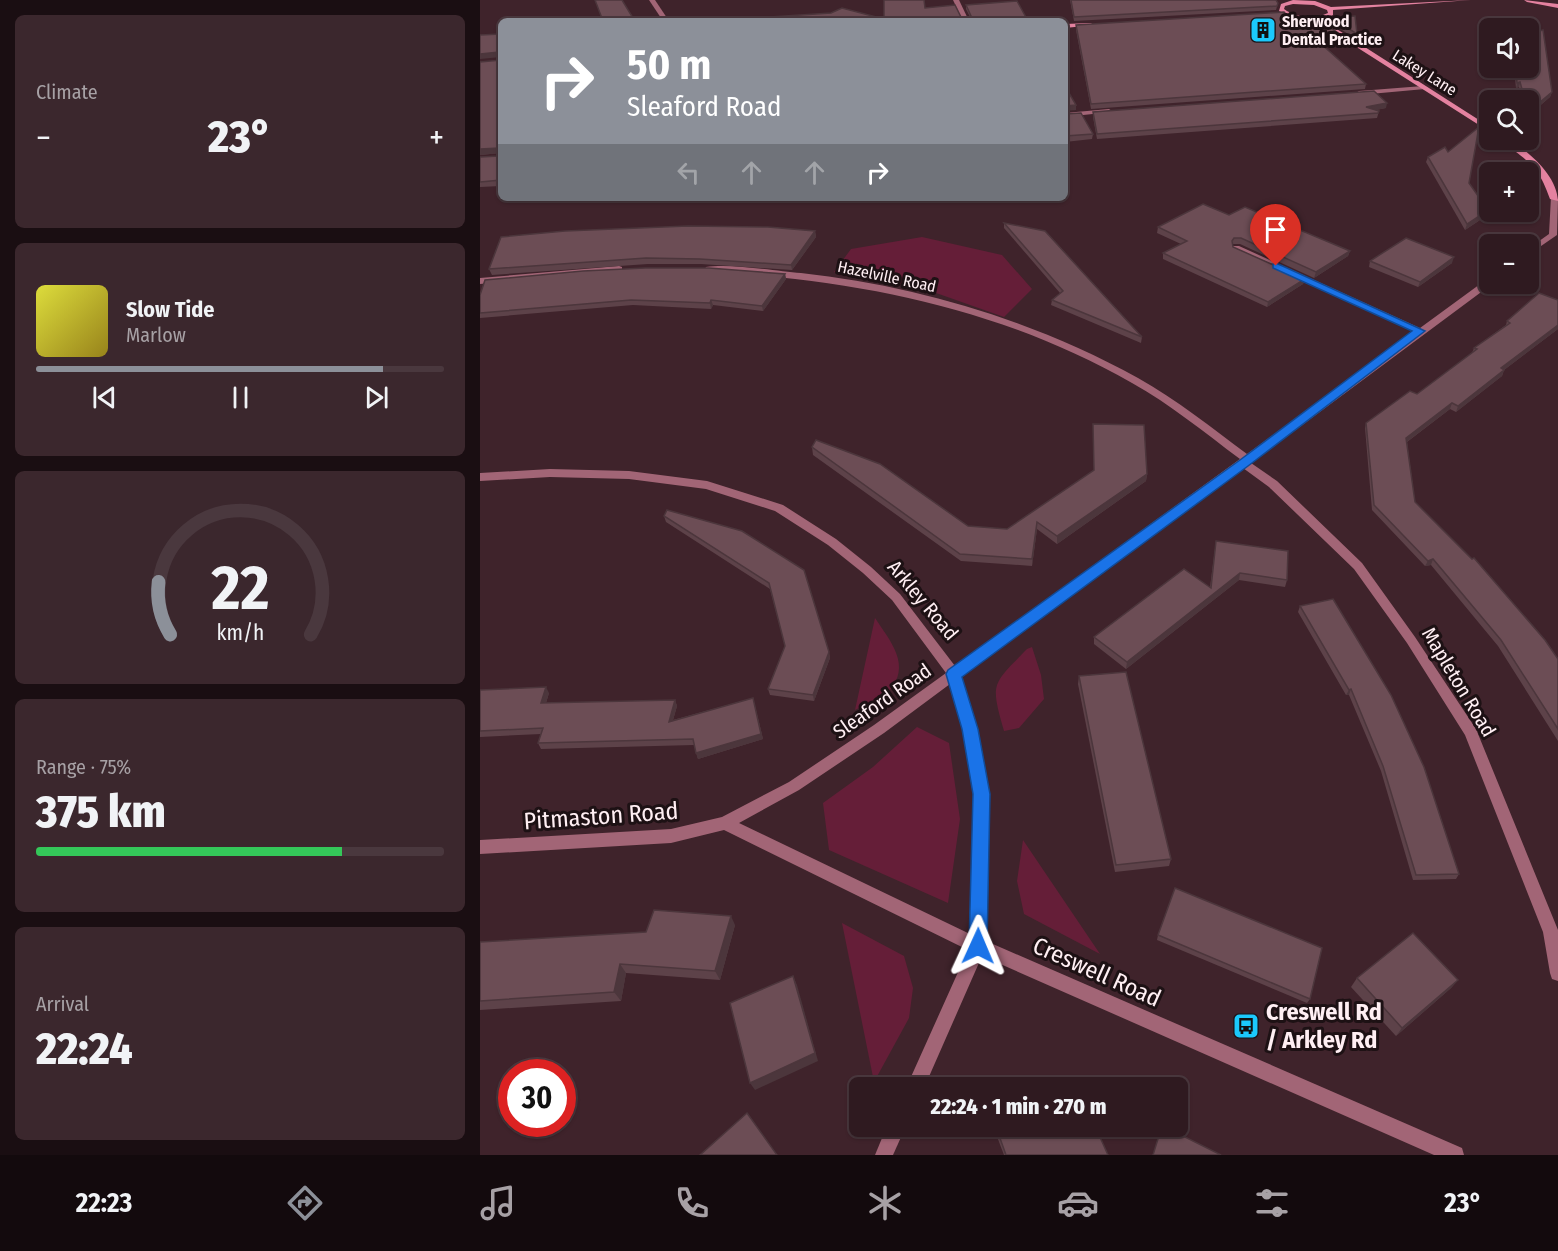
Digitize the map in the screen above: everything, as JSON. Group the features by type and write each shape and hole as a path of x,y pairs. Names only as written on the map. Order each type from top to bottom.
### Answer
{"street":[{"path":"652,0 664,18"},
{"path":"956,0 965,18"},
{"path":"1283,12 1281,7 1283,5 1300,1 1321,4 1330,9 1468,0"},
{"path":"1527,0 1558,6"},
{"path":"1272,13 1283,12 1301,18 1316,18 1331,14 1330,9"},
{"name":"Lakey Lane","path":"1316,18 1479,123"},
{"path":"1068,26 1100,24"},
{"path":"1351,93 1423,88"},
{"path":"1068,115 1113,111"},
{"path":"1522,150 1540,166 1554,185 1556,199 1553,235 1539,245"},
{"path":"1236,248 1420,331"},
{"name":"Hazelville Road","path":"701,268 758,271 826,279 916,296 1031,331 1137,382 1246,462"},
{"path":"480,281 589,270 624,269"},
{"name":"Sleaford Road","path":"725,823 794,786 879,729 1246,462 1479,288"},
{"name":"Mapleton Road","path":"1246,462 1273,484 1358,567 1411,640 1471,733 1551,932 1558,973"},
{"name":"Arkley Road","path":"480,477 550,473 629,475 707,485 779,508 832,542 896,597 954,674 970,729 981,794 978,946 920,1077"},
{"name":"Pitmaston Road","path":"480,847 671,836 725,823"},
{"name":"Creswell Road","path":"725,823 978,946 1455,1155"},
{"path":"884,1155 892,1137"}],"shaded area":[{"path":"922,237 1002,255 1032,289 1004,317 922,288 834,272 851,249"},
{"path":"875,618 896,654 899,673 885,695 855,710"},
{"path":"1032,647 1041,675 1044,699 1019,728 1004,731 997,703 997,685 1007,670 1027,649"},
{"path":"917,727 949,743 960,819 948,903 829,850 823,803 873,767"},
{"path":"1023,840 1100,954 1024,914 1017,881"},
{"path":"842,923 904,956 913,988 909,1018 877,1077 873,1077"}],"building":[{"path":"595,0 622,0 633,18 602,18"},
{"path":"884,0 924,0 925,8 955,5 961,17 965,18 884,18"},
{"path":"1071,0 1276,0 1278,3 1277,6 1074,17"},
{"path":"1017,1 1026,18 970,18 971,16 966,5"},
{"path":"842,8 880,18 770,18 831,13"},
{"path":"1284,12 1292,21 1317,19 1346,38 1319,42 1366,84 1091,104 1076,25"},
{"path":"1355,16 1357,34 1332,18"},
{"path":"1543,30 1552,92 1539,103 1539,90 1522,90 1517,78 1539,78 1539,31"},
{"path":"498,34 498,52 480,54 480,35"},
{"path":"498,60 498,148 480,149 480,62"},
{"path":"1068,91 1076,105 1068,106"},
{"path":"1374,91 1387,103 1366,107 1379,111 1378,113 1097,134 1093,112"},
{"path":"1081,113 1093,134 1068,136 1068,114"},
{"path":"1479,127 1469,183 1479,197 1479,216 1467,224 1428,157 1445,147 1448,152"},
{"path":"498,156 498,180 480,182 480,157"},
{"path":"1203,204 1229,215 1245,207 1350,251 1316,272 1241,238 1234,238 1233,247 1305,279 1268,302 1163,253 1187,241 1158,227"},
{"path":"1004,223 1045,231 1142,337 1052,300 1063,291"},
{"path":"688,226 768,227 815,231 791,265 646,258 489,269 501,237 565,231"},
{"path":"1406,238 1454,257 1420,282 1370,261"},
{"path":"645,268 709,268 785,274 762,306 711,300 710,303 631,300 480,313 480,295 485,280"},
{"path":"1539,293 1558,300 1558,325 1501,368 1504,370 1458,406 1452,403 1406,438 1415,502 1472,559 1474,558 1545,640 1558,659 1558,729 1501,640 1433,559 1428,561 1374,505 1366,423 1410,391 1417,394 1477,349 1474,348 1510,323 1507,321"},
{"path":"1093,424 1144,425 1147,474 1057,536 1037,522 1032,559 960,554 812,447 816,440 880,464 968,526 1007,529 1094,470"},
{"path":"667,510 742,531 804,570 829,652 813,695 768,689 785,646 769,583 664,516"},
{"path":"1216,541 1288,551 1287,580 1240,573 1127,662 1094,637 1184,569 1211,588"},
{"path":"1333,599 1391,695 1424,767 1459,874 1416,875 1383,766 1351,689 1349,690 1300,606"},
{"path":"1126,672 1171,859 1116,865 1079,676"},
{"path":"546,687 541,703 675,700 669,722 753,698 761,734 696,753 693,739 538,743 543,728 480,731 480,690"},
{"path":"1175,888 1322,948 1310,999 1158,935"},
{"path":"654,910 731,916 715,971 620,964 614,992 480,1001 480,942 646,932"},
{"path":"1413,933 1458,980 1402,1028 1357,978"},
{"path":"793,976 815,1053 750,1083 730,1003"},
{"path":"747,1113 777,1155 700,1155"},
{"path":"1000,1137 1100,1137 1108,1155 1006,1155"},
{"path":"1159,1137 1185,1137 1221,1155 1153,1155"}],"place":[{"name":"Sherwood Dental Practice","path":"1263,30"},
{"name":"Creswell Rd / Arkley Rd","path":"1246,1026"}],"route":[{"path":"978,946 981,794 970,729 954,674 1244,463 1420,331 1276,266"}]}
